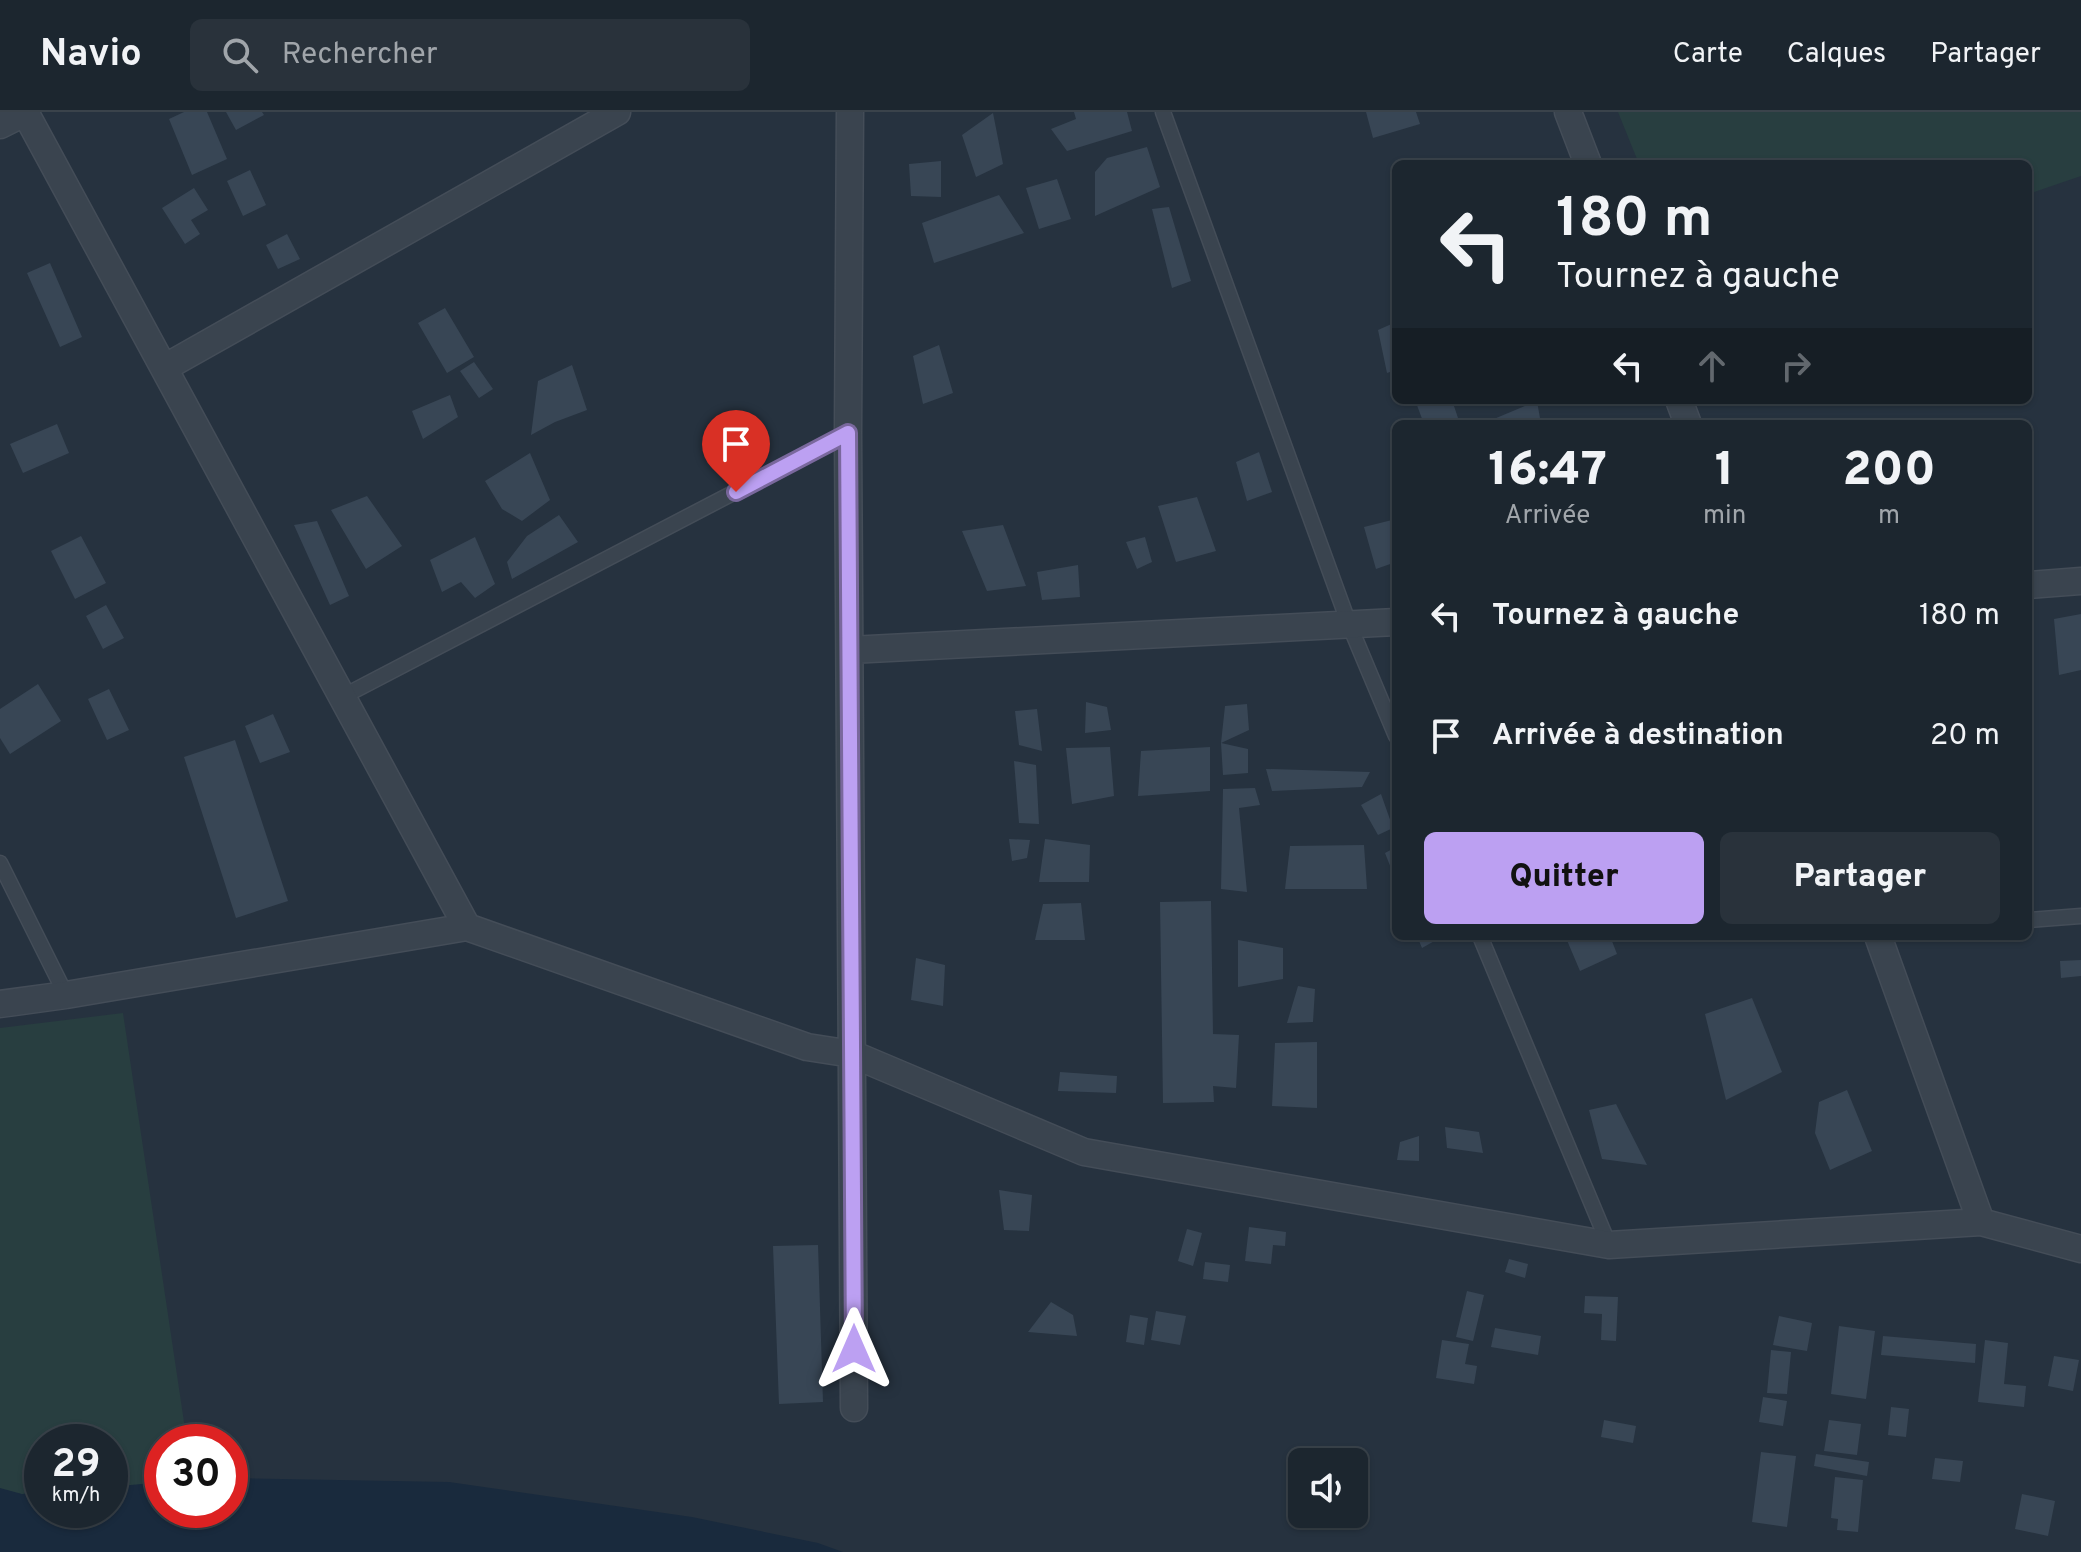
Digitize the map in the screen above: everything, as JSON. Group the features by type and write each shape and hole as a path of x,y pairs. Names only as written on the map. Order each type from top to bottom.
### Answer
{"street":[{"path":"0,125 25,112 467,927"},
{"path":"164,368 617,112"},
{"path":"850,112 848,433 854,1408"},
{"path":"1568,112 1586,160"},
{"path":"2032,585 2081,581"},
{"path":"850,650 1392,622"},
{"path":"0,1004 467,927 807,1047 852,1054 1084,1152 1609,1245 1981,1222 2081,1249"},
{"path":"1879,940 1981,1222"}],"lane":[{"path":"1163,112 1349,624 1392,726"},
{"path":"342,697 848,433"},
{"path":"0,863 66,995"},
{"path":"2032,920 2081,916"},
{"path":"1482,940 1609,1245"}],"green space":[{"path":"1618,112 2081,112 2081,176 2032,193 2032,160 1637,160"},
{"path":"123,1013 184,1424 144,1424 144,1506 128,1509 128,1424 24,1424 24,1526 0,1530 0,1028"}],"water":[{"path":"248,1478 449,1482 692,1517 818,1543 843,1552 0,1552 0,1488 24,1494 24,1528 128,1528 128,1485 144,1484 144,1528 248,1528"}],"building":[{"path":"184,112 207,112 227,159 192,175 169,119"},
{"path":"226,112 262,112 264,115 236,130"},
{"path":"1074,112 1127,112 1132,131 1067,151 1051,129 1076,119"},
{"path":"1366,112 1416,112 1420,124 1373,138"},
{"path":"993,113 1003,164 976,177 962,135"},
{"path":"1147,147 1160,187 1095,216 1095,172 1107,158"},
{"path":"941,161 941,197 911,196 909,164"},
{"path":"250,170 266,205 243,216 227,181"},
{"path":"1057,179 1071,219 1039,229 1026,188"},
{"path":"194,188 208,210 191,220 200,234 185,244 162,208"},
{"path":"999,195 1024,233 934,263 922,223"},
{"path":"1169,207 1191,281 1172,288 1152,209"},
{"path":"287,234 300,259 278,269 266,245"},
{"path":"50,263 82,337 60,347 27,273"},
{"path":"445,308 474,357 447,373 418,323"},
{"path":"1392,324 1392,371 1387,373 1378,330"},
{"path":"939,345 953,393 923,404 913,356"},
{"path":"474,362 493,389 479,398 460,371"},
{"path":"572,365 587,410 531,435 538,381"},
{"path":"450,395 458,417 423,439 412,411"},
{"path":"1416,404 1453,404 1459,420 1422,420"},
{"path":"1530,404 1538,404 1540,420 1492,420"},
{"path":"57,424 69,453 23,473 10,444"},
{"path":"1259,452 1272,492 1247,501 1236,462"},
{"path":"530,453 550,500 522,521 502,509 485,481"},
{"path":"367,496 402,546 366,569 331,510"},
{"path":"1197,497 1216,551 1176,562 1158,506"},
{"path":"559,515 578,542 512,579 507,562 527,536"},
{"path":"1392,520 1392,563 1376,569 1364,527"},
{"path":"317,521 349,596 330,605 294,525"},
{"path":"1003,525 1026,586 987,591 962,531"},
{"path":"81,536 106,583 75,599 51,551"},
{"path":"475,537 495,584 475,598 461,582 442,592 430,560"},
{"path":"1145,537 1152,562 1137,569 1126,542"},
{"path":"1078,565 1080,597 1042,600 1037,572"},
{"path":"106,605 124,638 103,649 86,616"},
{"path":"2081,614 2081,670 2059,675 2054,619"},
{"path":"38,684 61,721 10,754 0,738 0,709"},
{"path":"109,689 129,730 107,740 88,699"},
{"path":"1086,702 1107,707 1111,730 1085,733"},
{"path":"1247,704 1249,730 1221,743 1225,706"},
{"path":"1037,709 1042,751 1019,745 1015,711"},
{"path":"273,714 290,752 260,763 245,726"},
{"path":"235,740 288,901 236,918 184,757"},
{"path":"1221,743 1248,749 1248,773 1223,775"},
{"path":"1110,747 1114,796 1072,804 1066,748"},
{"path":"1210,747 1210,791 1138,796 1141,751"},
{"path":"1014,761 1036,765 1039,824 1019,823"},
{"path":"1266,769 1370,772 1362,787 1272,791"},
{"path":"1255,788 1260,805 1239,808 1247,892 1221,889 1223,789"},
{"path":"1381,794 1392,828 1378,835 1361,805"},
{"path":"1009,839 1030,840 1027,858 1012,861"},
{"path":"1045,839 1090,845 1089,882 1039,882"},
{"path":"1364,845 1367,889 1285,889 1290,846"},
{"path":"1392,849 1392,871 1385,853"},
{"path":"1211,901 1213,1034 1239,1035 1236,1088 1213,1086 1214,1102 1163,1103 1160,902"},
{"path":"1081,903 1085,940 1035,940 1043,904"},
{"path":"1238,940 1283,948 1283,979 1238,987"},
{"path":"1419,940 1436,940 1422,948"},
{"path":"1567,940 1612,940 1617,954 1580,971"},
{"path":"916,958 945,965 943,1006 911,1000"},
{"path":"2081,960 2081,976 2061,978 2060,961"},
{"path":"1298,986 1315,989 1313,1022 1287,1023"},
{"path":"1752,998 1782,1072 1726,1100 1705,1014"},
{"path":"1317,1042 1317,1108 1272,1106 1275,1043"},
{"path":"1060,1072 1117,1076 1116,1093 1058,1091"},
{"path":"1847,1090 1872,1151 1830,1170 1815,1133 1819,1102"},
{"path":"1616,1104 1647,1165 1602,1159 1589,1110"},
{"path":"1445,1127 1479,1132 1483,1153 1447,1148"},
{"path":"1419,1136 1419,1161 1397,1160 1400,1142"},
{"path":"999,1190 1032,1195 1029,1231 1004,1230"},
{"path":"1249,1227 1286,1232 1285,1246 1273,1245 1271,1264 1245,1261"},
{"path":"1187,1229 1202,1233 1193,1266 1178,1261"},
{"path":"818,1245 823,1402 779,1404 773,1246"},
{"path":"1509,1259 1528,1264 1525,1278 1505,1272"},
{"path":"1205,1262 1230,1265 1228,1282 1203,1279"},
{"path":"1467,1291 1484,1295 1473,1341 1456,1337"},
{"path":"1585,1296 1618,1297 1616,1341 1601,1340 1602,1314 1584,1313"},
{"path":"1051,1302 1073,1315 1077,1336 1028,1332"},
{"path":"1156,1311 1186,1316 1180,1345 1151,1340"},
{"path":"1130,1315 1148,1318 1144,1345 1126,1342"},
{"path":"1779,1316 1812,1323 1807,1351 1773,1345"},
{"path":"1839,1326 1875,1331 1866,1399 1831,1394"},
{"path":"1495,1328 1541,1336 1538,1355 1491,1347"},
{"path":"1883,1336 1976,1344 1975,1363 1881,1355"},
{"path":"1442,1340 1469,1344 1465,1364 1477,1366 1474,1384 1436,1378"},
{"path":"1985,1340 2008,1343 2004,1384 2026,1386 2024,1407 1978,1402"},
{"path":"1771,1350 1791,1352 1787,1394 1767,1393"},
{"path":"2054,1356 2079,1360 2073,1391 2048,1386"},
{"path":"1763,1397 1787,1401 1783,1426 1759,1422"},
{"path":"1891,1407 1909,1409 1906,1437 1888,1435"},
{"path":"1604,1420 1636,1426 1633,1443 1601,1437"},
{"path":"1829,1420 1861,1424 1857,1455 1824,1451"},
{"path":"1761,1452 1796,1456 1787,1527 1752,1522"},
{"path":"1816,1454 1869,1462 1867,1476 1814,1466"},
{"path":"1935,1458 1963,1461 1960,1482 1932,1479"},
{"path":"1835,1477 1863,1480 1858,1532 1837,1530 1838,1519 1831,1518"},
{"path":"2022,1494 2055,1501 2048,1536 2015,1529"}],"route":[{"path":"736,492 848,433 854,1349"}]}
